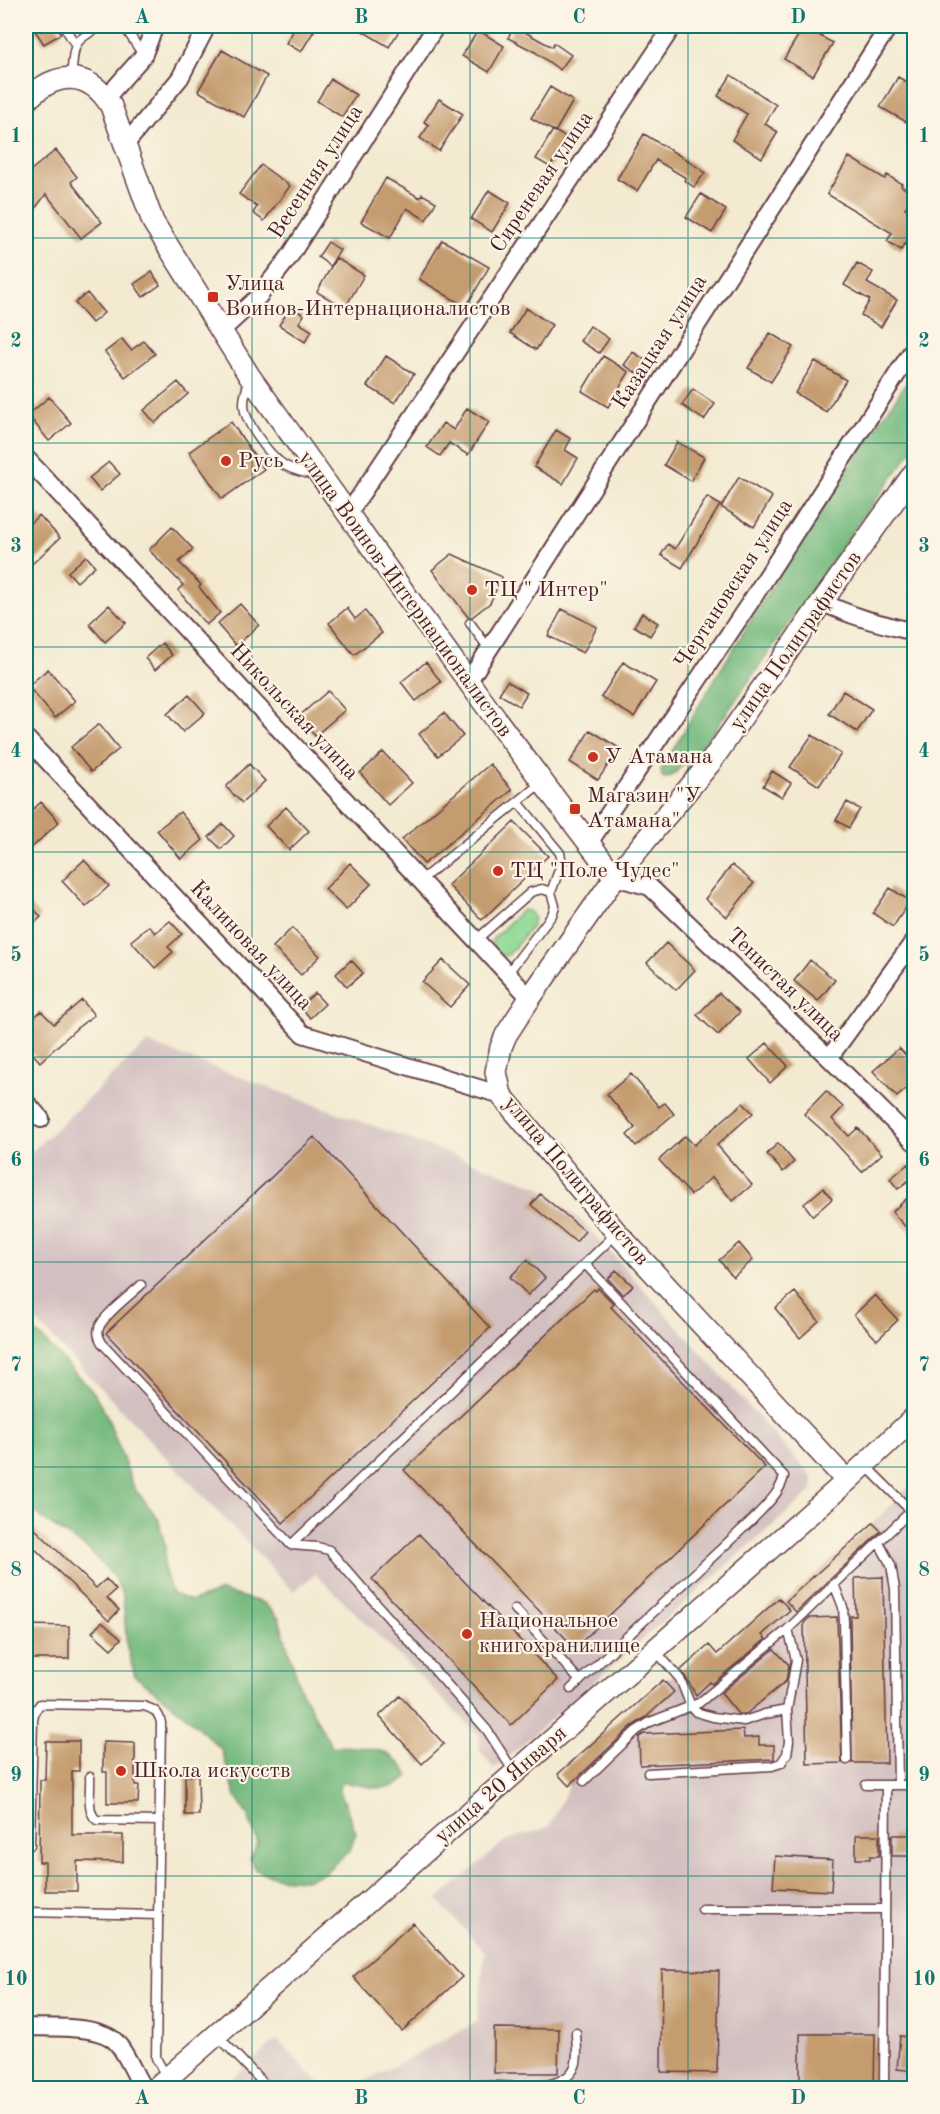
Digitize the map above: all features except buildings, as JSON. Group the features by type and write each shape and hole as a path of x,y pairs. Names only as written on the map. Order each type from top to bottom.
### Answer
{"street":[{"path":"26,101 45,84 71,78 85,81 99,90 106,98 143,56 154,26"},
{"path":"125,145 180,78 207,26"},
{"name":"Весенняя улица","path":"220,332 259,296 290,256 436,26"},
{"name":"Сиреневая улица","path":"348,514 673,26"},
{"name":"Казацкая улица","path":"468,682 889,26"},
{"name":"улица Воинов-Интернационалистов","path":"106,98 153,222 220,332 468,682 615,877"},
{"name":"Чертановская улица","path":"589,843 751,601 915,348"},
{"name":"Никольская улица","path":"26,458 530,998"},
{"name":"улица Полиграфистов","path":"847,1481 617,1233 501,1095 496,1072 506,1035 530,998 615,877 710,763 915,473"},
{"path":"822,602 869,621 915,632"},
{"name":"Калиновая улица","path":"26,738 303,1034 501,1095"},
{"name":"Тенистая улица","path":"615,877 650,887 915,1142"},
{"path":"829,1058 915,941"},
{"path":"26,1102 41,1119"},
{"name":"улица 20 Января","path":"162,2083 847,1481 915,1418"},
{"path":"26,2027 91,2030 108,2036 117,2043 143,2088"}],"lane":[{"path":"64,26 75,44 71,78"},
{"path":"75,44 101,26"},
{"path":"124,26 143,56"},
{"path":"470,623 489,649"},
{"path":"421,880 542,783"},
{"path":"507,974 552,915 555,906 550,892 562,862 560,853 518,802"},
{"path":"476,940 531,892 542,889 550,892"},
{"path":"291,1545 617,1233"},
{"path":"572,1689 752,1520 776,1494 782,1485 784,1476 585,1264"},
{"path":"141,1285 103,1321 98,1336 102,1343 291,1545 316,1546 329,1550 487,1730 515,1773"},
{"path":"584,1781 636,1731 651,1722 699,1703 788,1629 879,1542 913,1513 865,1464"},
{"path":"879,1542 891,1566 895,1589 898,1785"},
{"path":"834,1584 843,1607 847,1760"},
{"path":"515,1609 580,1681"},
{"path":"648,1773 772,1766 781,1763 787,1754 789,1741 787,1710 796,1660 788,1629"},
{"path":"655,1650 680,1679 691,1706 696,1712 737,1721 787,1710"},
{"path":"30,1845 29,1785 33,1720 40,1704 143,1706 153,1709 159,1715 161,1723 156,2058 162,2083"},
{"path":"90,1777 93,1817 98,1820 159,1821"},
{"path":"866,1785 915,1785"},
{"path":"884,2088 886,1785"},
{"path":"702,1910 885,1909"},
{"path":"26,1912 159,1915"},
{"path":"438,2088 451,2085 528,2086 555,2083 570,2076 576,2064 576,2033"},
{"path":"217,2035 268,2088"}],"shaded area":[{"path":"147,1043 538,1186 585,1224 813,1478 813,1490 494,1769 480,1751 479,1735 316,1574 293,1591 26,1310 26,1157"},
{"path":"914,1482 914,2088 347,2088 354,2087 477,2022 485,1952 437,1900 505,1841 549,1827 569,1786 558,1774 663,1680 682,1670 709,1645 717,1653 779,1598 786,1601 873,1523"},
{"path":"277,2040 324,2088 220,2088"}],"green space":[{"path":"914,372 914,448 855,528 710,737 674,774 667,778 662,777 661,770 752,618 815,519"},
{"path":"522,910 530,912 534,917 532,926 509,954 505,956 500,954 494,948 492,940"},
{"path":"26,1329 39,1335 94,1393 107,1416 134,1488 158,1518 165,1545 164,1568 172,1594 192,1601 221,1591 264,1603 279,1619 300,1688 331,1746 365,1748 385,1753 394,1758 409,1776 394,1786 378,1788 343,1782 339,1788 356,1833 350,1850 324,1873 305,1880 279,1878 256,1870 250,1859 258,1843 248,1816 237,1799 221,1749 186,1716 135,1676 127,1647 123,1597 115,1578 88,1549 42,1519 26,1500"}],"place":[{"name":"Улица Воинов-Интернационалистов","path":"213,297"},
{"name":"Русь","path":"226,461"},
{"name":"ТЦ \" Интер\"","path":"472,590"},
{"name":"У Атамана","path":"593,757"},
{"name":"Магазин \"У Атамана\"","path":"575,809"},
{"name":"ТЦ \"Поле Чудес\"","path":"498,871"},
{"name":"Национальное книгохранилище","path":"467,1634"},
{"name":"Школа искусств","path":"121,1771"}]}
